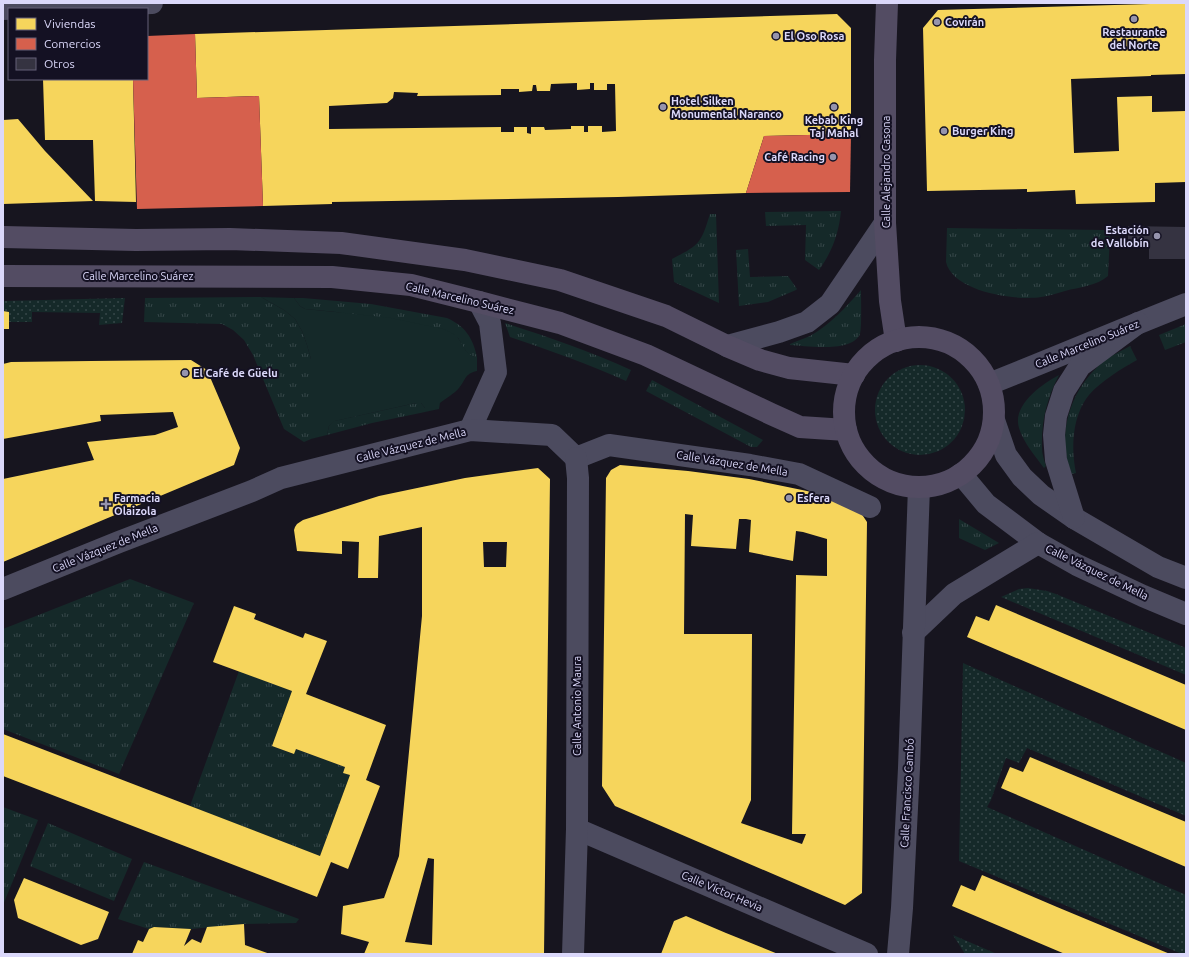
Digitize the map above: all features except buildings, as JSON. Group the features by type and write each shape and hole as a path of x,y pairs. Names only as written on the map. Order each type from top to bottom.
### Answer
{"main road":[{"name":"Calle Alejandro Casona","path":"887,3 885,60 885,223 890,301 896,341"},
{"path":"3,237 136,240 230,239 340,243 465,260 560,280 666,316 727,346 760,360 789,368 854,375"},
{"name":"Calle Marcelino Suárez","path":"3,276 332,277 411,285 560,323 646,355 800,427 846,430"},
{"path":"918,337 940,340 961,349 977,364 989,384 993,401 994,420 989,440 978,459 962,474 942,483 920,487 900,485 881,477 866,465 853,449 846,430 844,405 846,392 854,375 865,360 874,352 879,348 896,341 918,337"}],"street":[{"path":"25,8 152,3"},
{"path":"727,346 779,332 808,322 830,304 885,223"},
{"path":"470,430 496,372 490,323 479,302"},
{"name":"Calle Marcelino Suárez","path":"989,384 1186,304"},
{"path":"1074,518 1056,460 1054,435 1056,416 1064,390 1080,366 1138,323"},
{"path":"994,420 1006,455 1022,477 1041,495 1074,518 1158,567 1186,578"},
{"name":"Calle Vázquez de Mella","path":"3,589 126,539 252,491 281,478 470,430 552,435 576,458 609,445 750,465 800,474 870,507"},
{"name":"Calle Antonio Maura","path":"573,954 577,829 578,478 576,458"},
{"name":"Calle Vázquez de Mella","path":"962,474 986,504 1038,543 1077,565 1143,596 1186,614"},
{"name":"Calle Francisco Cambó","path":"898,954 902,908 909,768 913,633 920,487"},
{"path":"913,633 954,594 1038,543"},
{"name":"Calle Víctor Hevia","path":"577,829 867,954"}],"green space":[{"path":"841,211 839,227 834,242 828,256 819,270 805,260 806,225 766,226 765,212"},
{"path":"710,214 716,214 719,303 674,282 672,259 690,249 699,241"},
{"path":"947,228 1105,230 1110,235 1108,276 1093,284 1041,297 1030,298 1002,296 987,292 960,281 951,272 946,262"},
{"path":"748,249 750,277 788,276 797,289 768,302 739,306 736,250"},
{"path":"861,290 861,330 860,334 855,340 848,344 828,347 790,345 810,336 824,327 844,309"},
{"path":"261,297 284,310 295,319 302,331 307,345 311,359 311,439 304,442 284,429 253,355 244,340 233,330 222,324 144,322 145,298"},
{"path":"261,297 294,298 300,306 305,309 391,318 443,329 450,332 460,340 467,352 477,357 477,371 467,376 457,390 440,403 439,409 425,412 425,408 421,403 416,403 335,421 329,426 327,435 311,439 311,359 307,345 302,331 295,319 284,310"},
{"path":"125,298 122,323 99,325 100,313 32,312 32,322 9,322 9,312 3,311 3,301"},
{"path":"294,298 371,304 447,318 459,325 467,333 473,344 477,357 467,353 458,338 336,312 305,309 300,306"},
{"path":"505,323 584,350 631,370 626,381 510,337"},
{"path":"1186,324 1186,342 1165,350 1159,335"},
{"path":"1130,346 1137,360 1105,380 1083,403 1074,432 1074,463 1076,473 1072,474 1067,461 1065,444 1068,416 1073,402 1087,378 1097,367 1108,358"},
{"path":"920,365 937,368 952,378 962,393 965,410 962,427 952,442 937,452 920,455 903,452 888,442 878,427 875,410 878,393 888,378 903,368"},
{"path":"1059,375 1048,401 1044,420 1042,450 1046,466 1044,468 1023,439 1019,428 1018,419 1024,403 1030,396"},
{"path":"652,380 763,440 757,447 751,447 646,391"},
{"path":"421,403 425,408 425,412 372,423 327,435 329,426 334,421"},
{"path":"959,519 999,543 985,550 959,538"},
{"path":"130,579 194,603 119,774 3,729 3,629"},
{"path":"1028,588 1056,594 1186,648 1186,675 1001,597 1019,589"},
{"path":"963,663 1186,763 1186,816 1027,748 1019,763 1006,758 987,807 1186,895 1186,954 1182,954 959,861"},
{"path":"239,671 292,691 272,746 293,754 296,749 345,767 343,773 350,775 320,856 190,806"},
{"path":"3,807 38,820 3,905"},
{"path":"48,823 132,859 114,901 30,866"},
{"path":"144,862 299,919 296,923 244,924 191,929 154,927 149,929 118,919"},
{"path":"953,935 997,954 965,954"}],"place":[{"name":"Restaurante del Norte","path":"1134,19"},
{"name":"Covirán","path":"937,22"},
{"name":"El Oso Rosa","path":"776,36"},
{"name":"Hotel Silken Monumental Naranco","path":"663,107"},
{"name":"Kebab King Taj Mahal","path":"834,107"},
{"name":"Burger King","path":"944,131"},
{"name":"Café Racing","path":"833,157"},
{"name":"Estación de Vallobín","path":"1157,236"},
{"name":"El Café de Güelu","path":"185,373"},
{"name":"Esfera","path":"789,498"},
{"name":"Farmacia Olaizola","path":"106,504"}]}
